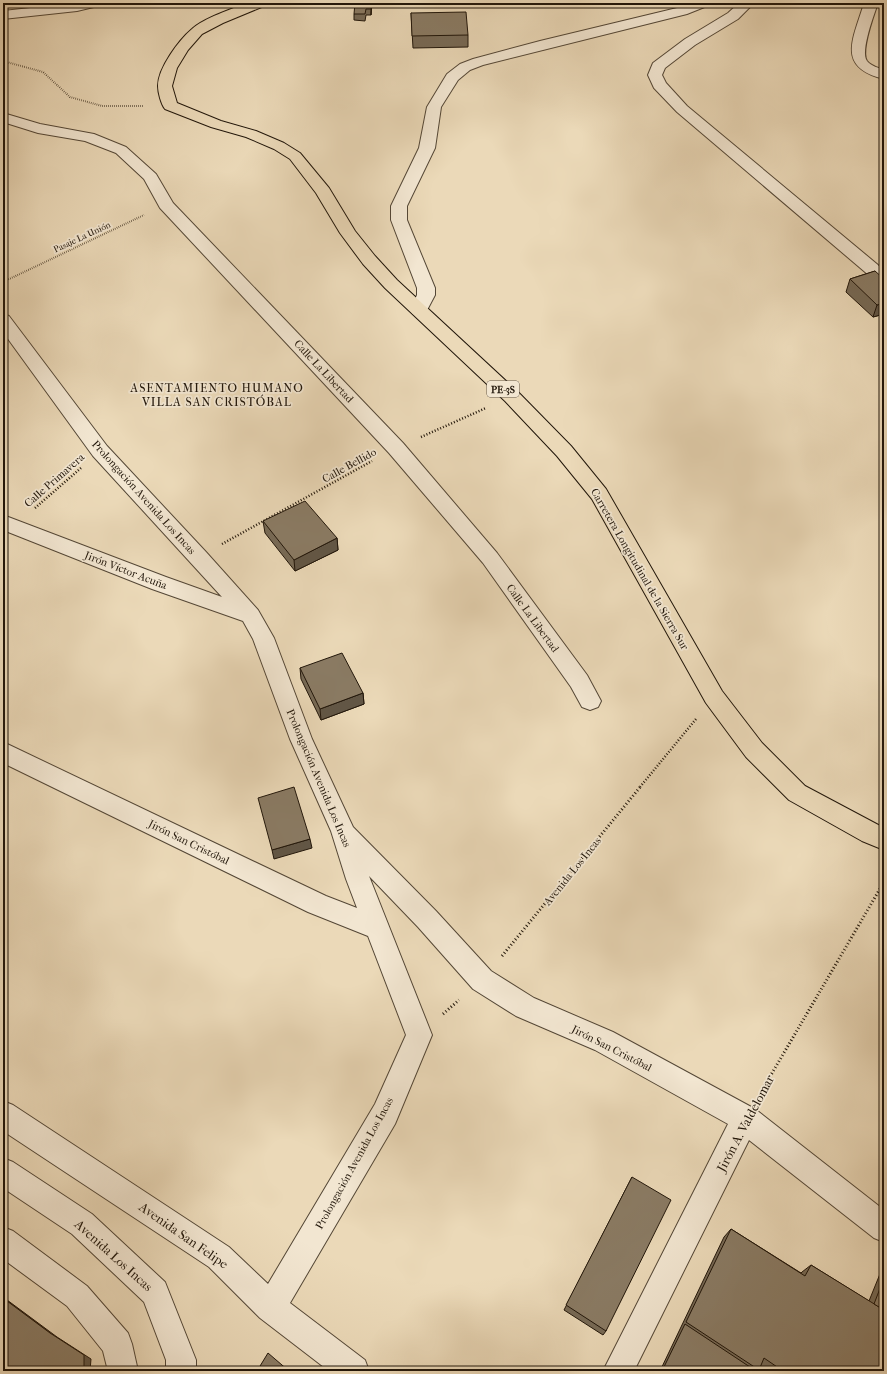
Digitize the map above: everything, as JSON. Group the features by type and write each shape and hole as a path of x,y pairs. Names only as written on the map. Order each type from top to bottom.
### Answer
{"highway":[{"path":"170,106 165,86 170,68 182,48 197,31 218,20 259,3"},
{"name":"Carretera Longitudinal de la Sierra Sur","path":"170,106 216,124 258,137 279,146 295,156 319,186 348,233 369,260 419,310 512,397 564,451 599,494 714,697 754,750 797,793 870,834 884,839"}],"street":[{"path":"3,15 77,7 93,3"},
{"path":"419,310 426,295 426,288 399,220 398,212 399,206 428,148 434,107 452,77 465,67 478,62 545,44 682,11 702,3"},
{"path":"747,3 734,16 690,42 658,66 655,75 659,85 682,109 722,144 775,186 884,279"},
{"path":"872,3 858,51 860,61 867,67 884,75"},
{"name":"Calle La Libertad","path":"3,117 38,128 89,136 121,150 150,177 166,205 396,448 490,558 570,669 590,701"},
{"name":"Prolongación Avenida Los Incas","path":"3,320 100,450 199,557 251,616 263,638 301,739 343,831 358,879 419,1035 385,1114 271,1307"},
{"name":"Jirón Víctor Acuña","path":"8,524 159,583 251,616"},
{"name":"Jirón San Cristóbal","path":"3,752 317,904 378,928"},
{"name":"Jirón San Cristóbal","path":"343,831 428,919 482,980 525,1007 604,1041 745,1119 884,1228"},
{"name":"Avenida San Felipe","path":"3,1115 219,1257 271,1307 354,1371"},
{"name":"Jirón A. Valdelomar","path":"618,1371 745,1119"},
{"name":"Avenida Los Incas","path":"3,1172 82,1224 155,1292 180,1360 181,1371"},
{"path":"3,1241 76,1296 117,1344 123,1371"}],"path":[{"path":"3,61 43,72 70,97 102,106 170,106"},
{"name":"Pasaje La Unión","path":"3,282 166,205"},
{"name":"Calle Bellido","path":"199,557 396,448 512,397"},
{"name":"Calle Primavera","path":"8,524 100,450"},
{"name":"Avenida Los Incas","path":"419,1035 482,980 714,697"},
{"name":"Jirón A. Valdelomar","path":"745,1119 884,882"}],"building":[{"path":"355,3 371,3 371,9 366,9 365,14 354,14"},
{"path":"466,12 468,35 412,36 411,13"},
{"path":"875,271 884,279 884,303 877,305 850,279"},
{"path":"305,501 337,538 294,560 263,521"},
{"path":"342,653 363,693 320,709 300,668"},
{"path":"294,787 310,839 272,850 258,798"},
{"path":"632,1177 671,1200 606,1331 566,1305"},
{"path":"731,1229 805,1276 811,1265 884,1310 884,1371 783,1371 764,1358 759,1370 686,1322"},
{"path":"884,1278 884,1310 874,1304"},
{"path":"3,1298 50,1333 84,1355 84,1371 3,1371"},
{"path":"685,1324 756,1371 662,1371"},
{"path":"268,1353 289,1371 257,1371"}],"district":[{"name":"ASENTAMIENTO HUMANO VILLA SAN CRISTÓBAL","path":"217,395"}]}
